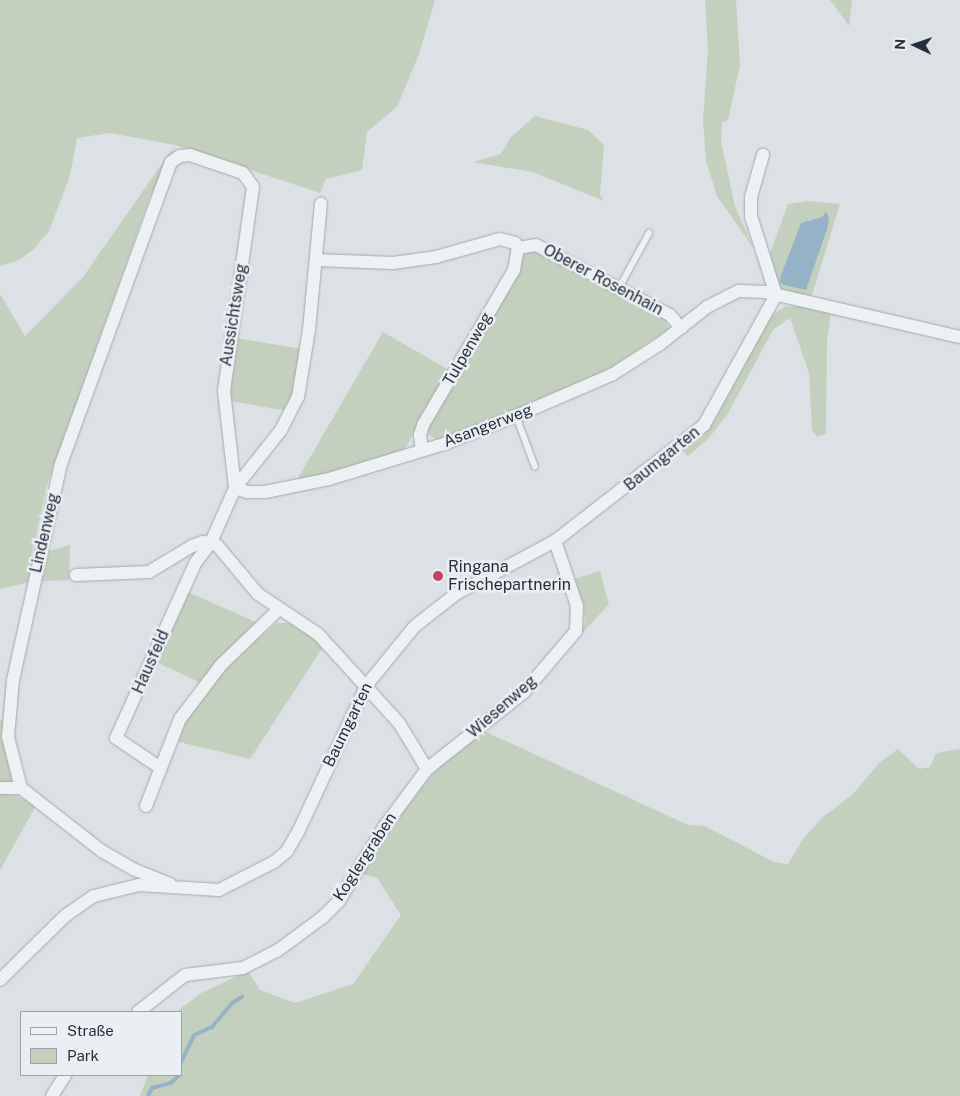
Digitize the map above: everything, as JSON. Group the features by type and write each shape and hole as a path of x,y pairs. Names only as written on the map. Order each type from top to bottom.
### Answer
{"street":[{"name":"Lindenweg","path":"21,788 8,737 13,680 61,464 171,162 190,155 219,163"},
{"path":"763,155 751,197 750,216 776,295 960,336"},
{"name":"Aussichtsweg","path":"219,163 244,173 253,187 224,392 235,488"},
{"path":"211,542 235,488 281,430 298,397 316,260 321,204"},
{"name":"Oberer Rosenhain","path":"316,260 393,263 436,256 500,240 514,243 518,248 536,245 546,248 670,315 681,328"},
{"name":"Tulpenweg","path":"422,450 420,435 423,425 514,270 518,248"},
{"name":"Asangerweg","path":"235,488 253,493 278,490 422,450 516,416 613,374 731,293 747,290 776,295"},
{"name":"Baumgarten","path":"0,980 65,916 94,896 125,887 173,885 220,890 255,874 287,852 366,686 395,647 437,607 555,541 704,425 717,408 776,295"},
{"name":"Wiesenweg","path":"427,769 524,692 576,631 577,606 555,541"},
{"path":"76,575 150,572 192,546 211,542 223,550 246,584 278,610 318,634 399,723 427,769"},
{"name":"Hausfeld","path":"159,767 116,738 196,562 211,542"},
{"path":"146,806 159,767 180,719 204,685 278,610"},
{"name":"Koglergraben","path":"139,1011 185,975 243,968 277,951 323,917 339,901 384,827 427,769"},
{"path":"0,788 21,788 103,852 133,869 173,885"},
{"path":"52,1096 64,1076"}],"lane":[{"path":"619,288 648,234"},
{"path":"516,416 535,467"}],"green space":[{"path":"0,0 435,0 419,54 397,107 367,132 362,170 326,179 320,193 175,145 110,133 77,138 70,176 49,231 34,249 19,260 0,266"},
{"path":"705,0 736,0 740,65 728,120 722,122 721,142 735,206 754,249 717,196 706,161 703,120 708,50"},
{"path":"830,0 852,0 849,26 833,4"},
{"path":"535,116 588,130 604,145 600,195 604,201 533,172 473,162 501,154 511,137"},
{"path":"175,145 150,197 47,485 31,556 70,545 69,580 29,582 0,589 0,294 25,336 83,277"},
{"path":"808,201 840,204 811,298 779,288 768,259 788,204"},
{"path":"538,250 665,318 669,329 594,379 439,441 428,434 427,426 526,252"},
{"path":"798,306 831,312 827,341 826,433 817,437 812,430 809,373 790,318 773,330 727,415 709,438 688,456 683,451 715,421 760,332 771,316 784,307"},
{"path":"383,332 449,370 404,450 295,483"},
{"path":"236,338 303,349 299,376 287,411 230,401"},
{"path":"600,571 609,604 579,637 585,622 584,611 574,579"},
{"path":"188,592 260,624 201,683 156,662"},
{"path":"277,623 294,623 323,647 250,759 175,741 184,721 220,676 245,649"},
{"path":"0,720 5,721 12,777 10,783 0,783"},
{"path":"484,731 688,825 705,826 774,862 788,864 803,839 823,817 853,794 880,762 898,749 919,769 930,767 936,753 960,749 960,1096 140,1096 148,1076 182,1076 182,1011 177,1011 201,993 248,971 260,990 295,1003 353,984 401,915 377,878 363,874 380,844 421,788 440,766"},
{"path":"0,792 17,796 36,806 0,870"}],"water":[{"path":"826,212 829,218 827,229 806,290 784,285 780,282 781,275 801,223 822,217"}],"waterway":[{"path":"182,1060 194,1035 212,1027 232,1003 242,997"},
{"path":"148,1096 152,1088 171,1083 178,1076"}],"place":[{"name":"Ringana Frischepartnerin","path":"438,576"}]}
